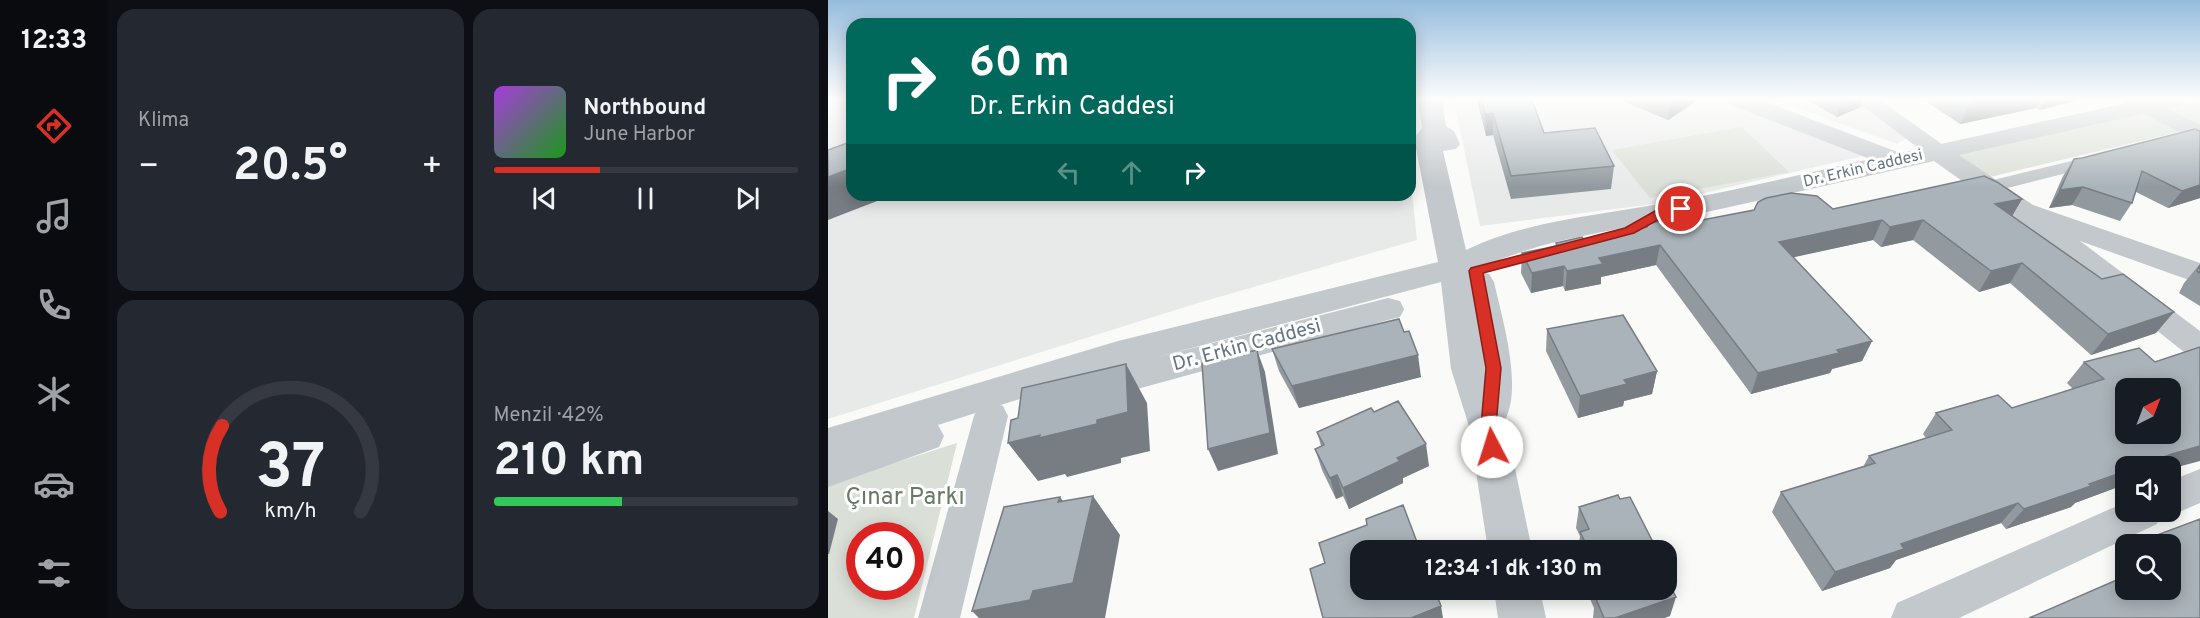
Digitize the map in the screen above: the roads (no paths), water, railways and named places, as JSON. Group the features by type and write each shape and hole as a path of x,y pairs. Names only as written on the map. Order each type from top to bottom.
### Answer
{"street":[{"path":"1439,129 1440,133 1427,138 1494,368 1488,426"},
{"path":"1829,129 1917,157"},
{"path":"1839,129 1917,157 1988,187 2023,211 2200,348"},
{"path":"1892,129 1917,157"},
{"name":"Dr. Erkin Caddesi","path":"828,444 1118,354 1630,231 1660,214 2034,129"},
{"path":"2178,140 2200,134"},
{"path":"1988,187 2122,154"},
{"path":"2023,211 2200,274"},
{"path":"1465,272 1469,369 1488,426 1508,540"},
{"name":"Dr. Erkin Caddesi","path":"828,470 991,416 1465,272"},
{"path":"939,618 991,416"},
{"path":"2181,494 2200,485"},
{"path":"1912,618 2121,522"},
{"path":"1519,600 1522,618"}],"park label":[{"name":"Çınar Parkı","path":"905,498"}]}
